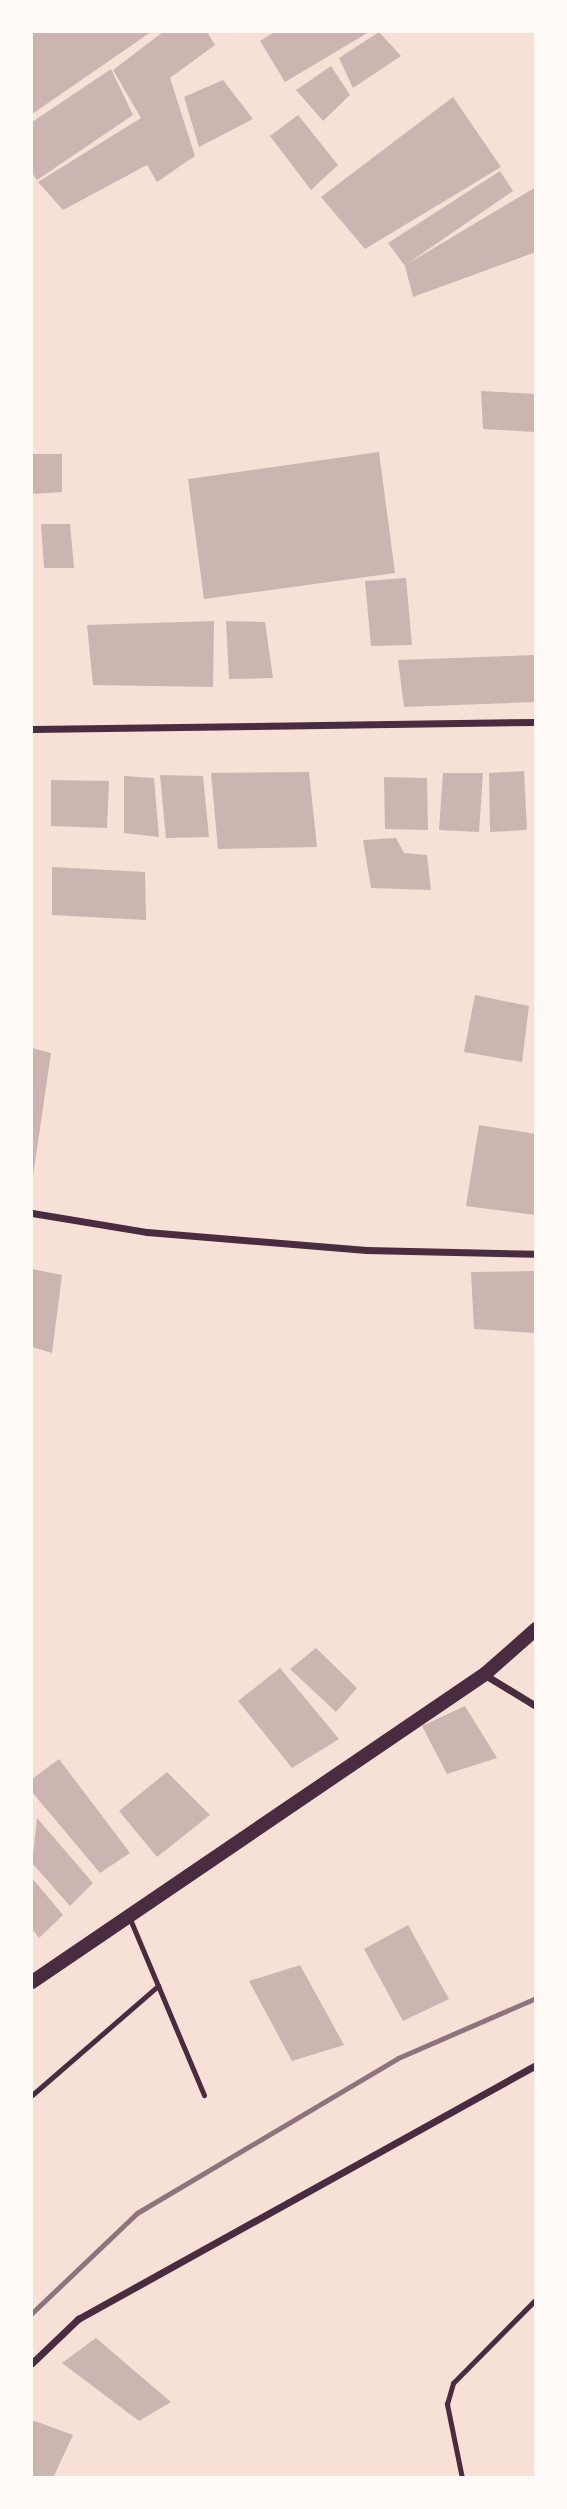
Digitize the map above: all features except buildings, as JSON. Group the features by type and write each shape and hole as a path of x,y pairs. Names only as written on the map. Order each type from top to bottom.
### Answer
{"main road":[{"path":"32,1982 485,1674 536,1629"}],"street":[{"path":"32,729 536,722"},
{"path":"32,1213 229,1239 536,1254"},
{"path":"485,1674 536,1706"},
{"path":"32,2363 78,2319 536,2066"}],"lane":[{"path":"129,1916 204,2095"},
{"path":"32,2095 158,1986"},
{"path":"462,2477 447,2404 453,2383 536,2299"}],"railway":[{"path":"32,2313 137,2213 398,2058 536,1998"}]}
